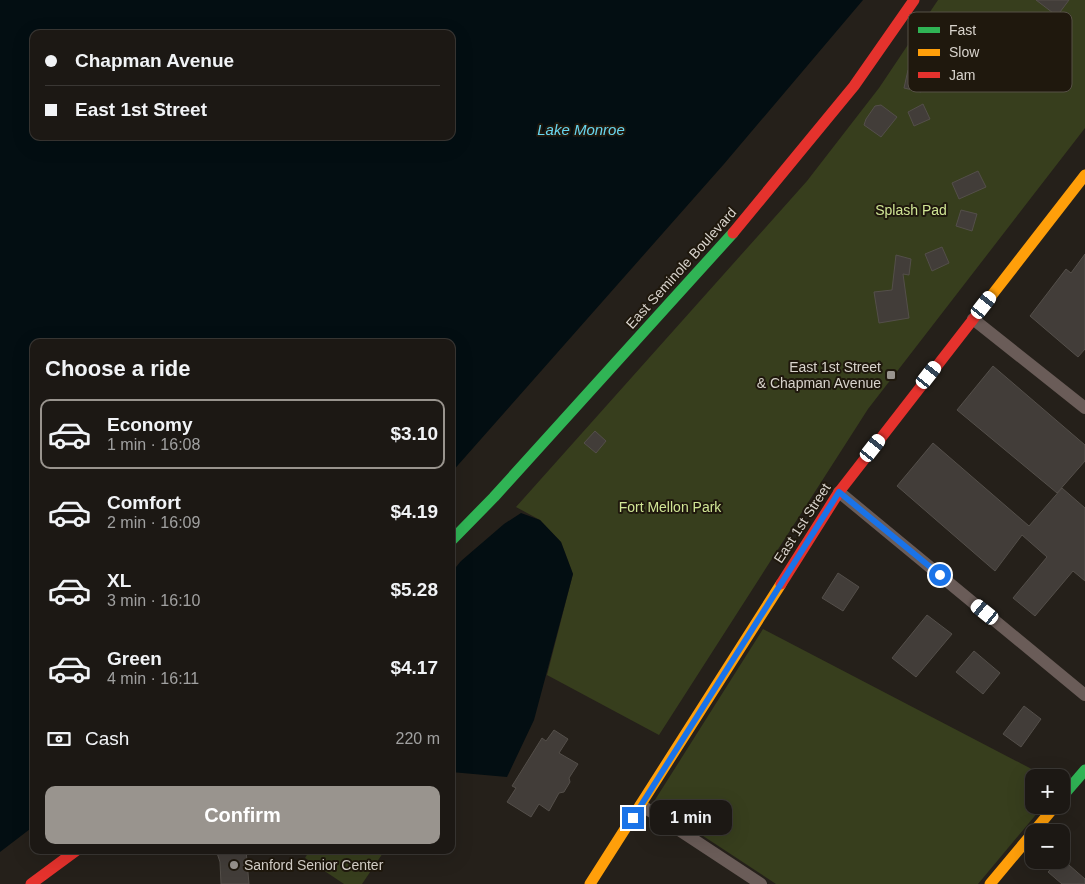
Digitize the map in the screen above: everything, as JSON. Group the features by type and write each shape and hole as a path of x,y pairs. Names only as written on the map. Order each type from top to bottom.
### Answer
{"street":[{"name":"East Seminole Boulevard","path":"455,537 494,497 749,215 854,86 914,0"},
{"name":"East 1st Street","path":"590,884 839,492 1085,175"},
{"path":"973,319 1085,408"},
{"path":"839,492 1085,695"},
{"path":"1070,788 1085,770"},
{"path":"641,805 761,884"},
{"path":"990,884 1048,814"},
{"path":"31,884 71,854"}],"green space":[{"name":"Fort Mellon Park","path":"938,0 1085,0 1085,128 868,409 659,735 547,675 573,574 561,542 540,520 516,507 807,181 879,88 908,45 908,92 1072,92 1072,12 930,12"},
{"path":"763,629 1032,769 1025,769 1025,814 1036,814 1028,824 1025,824 1025,828 978,884 776,884 653,803"},
{"path":"308,854 382,854 362,884 344,884 305,858"}],"water":[{"name":"Lake Monroe","path":"0,0 863,0 724,164 455,468 455,339 30,339 30,829 0,852"},
{"path":"521,513 540,520 561,542 573,574 534,720 507,777 455,772 455,568 504,524"}],"building":[{"path":"1036,0 1069,0 1060,12 1052,12"},
{"path":"908,70 908,89 904,88"},
{"path":"923,104 930,119 914,126 908,112"},
{"path":"881,105 897,117 881,137 864,125 875,106"},
{"path":"978,171 986,187 959,199 952,183"},
{"path":"961,210 977,214 972,231 956,226"},
{"path":"942,247 949,263 932,271 925,254"},
{"path":"1085,254 1085,349 1078,357 1030,316 1066,269 1071,273"},
{"path":"896,255 911,259 909,275 903,274 909,318 879,323 874,292 892,290"},
{"path":"993,366 1085,445 1085,461 1057,493 957,410"},
{"path":"595,431 606,441 596,453 584,443"},
{"path":"933,443 1029,526 1062,488 1085,508 1085,581 1073,571 1035,616 1013,598 1047,557 1022,535 995,571 897,486"},
{"path":"838,573 859,587 843,611 822,598"},
{"path":"927,615 952,634 916,677 892,658"},
{"path":"974,651 1000,673 983,694 956,672"},
{"path":"1024,706 1041,719 1021,747 1003,734"},
{"path":"554,730 568,739 559,753 578,764 569,778 570,782 564,792 559,793 549,811 539,804 531,817 507,802 516,788 512,786 542,738 546,741"},
{"name":"Sanford Senior Center","path":"217,854 246,854 249,884 221,884 220,862"},
{"path":"1070,866 1085,879 1085,884 1062,884 1048,872 1051,869 1070,869"}],"traffic: fast":[{"path":"455,537 494,497 733,233"},
{"path":"1070,788 1085,770"}],"traffic: slow":[{"path":"978,313 1085,175"},
{"path":"590,884 781,584"},
{"path":"990,884 1048,814"}],"traffic: jam":[{"path":"733,233 854,86 914,0"},
{"path":"781,584 839,492 978,313"},
{"path":"31,884 72,854"}],"place":[{"name":"East 1st Street & Chapman Avenue","path":"891,375"},
{"name":"Sanford Senior Center","path":"234,865"}],"route":[{"path":"633,818 839,492 940,575"}],"park label":[{"name":"Splash Pad","path":"911,210"}]}
